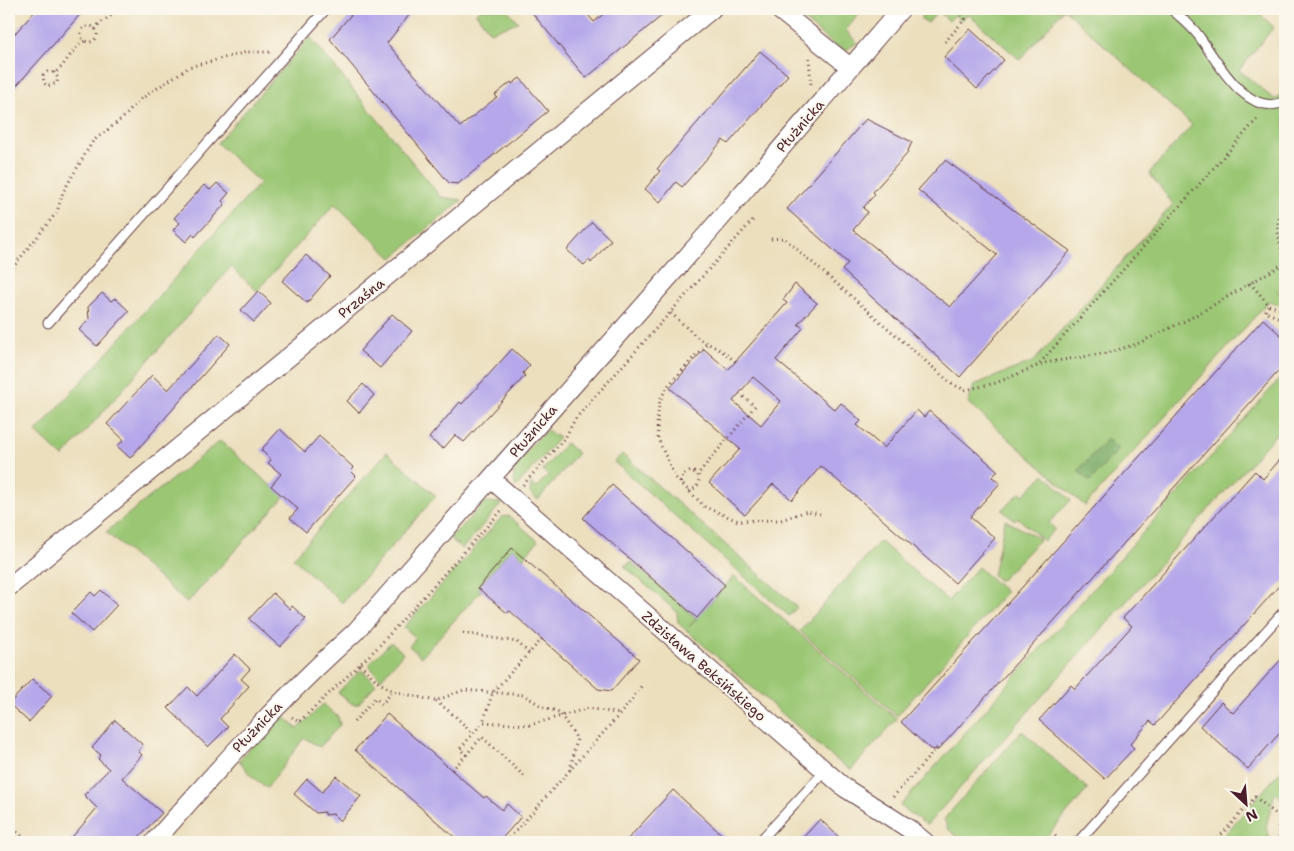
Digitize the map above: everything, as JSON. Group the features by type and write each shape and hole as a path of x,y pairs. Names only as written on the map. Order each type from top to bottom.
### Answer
{"street":[{"name":"Przaśna","path":"9,587 712,9"},
{"path":"778,9 850,67"},
{"name":"Płużnicka","path":"154,842 232,753 306,675 355,632 901,9"},
{"name":"Zdzisława Beksińskiego","path":"491,479 845,788 909,829 925,842"}],"lane":[{"path":"48,323 326,9"},
{"path":"1171,9 1190,25 1230,80 1248,97 1270,106 1285,101"},
{"path":"1078,842 1285,610"},
{"path":"759,842 825,771"}],"path":[{"path":"54,72 58,78 57,83 48,86 44,83 43,75 47,72 54,72 73,54 78,44 94,40 97,36 95,29 98,24 111,18 120,9"},
{"path":"945,42 966,19 961,15 966,9"},
{"path":"85,41 82,34 83,29 88,27 95,29"},
{"path":"808,49 812,92 821,102"},
{"path":"9,272 57,212 63,192 93,141 123,118 141,99 164,82 196,64 247,52 286,53"},
{"path":"1039,364 1270,106"},
{"path":"771,239 784,238 957,388 965,390 979,388 1039,364 1107,354 1137,344 1191,318 1285,263 1277,234 1278,223 1285,203"},
{"path":"1250,283 1269,305 1285,311"},
{"path":"1269,305 1266,312 1285,320"},
{"path":"671,313 706,344 722,351 736,362"},
{"path":"706,344 668,386 659,406 657,420 658,439 664,457 681,483 705,507 738,521 781,520 808,511 820,514"},
{"path":"689,491 697,487 698,474 755,406 740,394"},
{"path":"681,483 683,475 691,471 698,474"},
{"path":"464,633 517,642 529,653"},
{"path":"466,755 460,749 483,722 493,692 542,639"},
{"path":"360,664 378,682 393,691 435,701 456,716 473,734"},
{"path":"506,842 620,714 642,685"},
{"path":"435,701 464,690 493,692 524,695 543,707 559,712 577,739 570,770"},
{"path":"354,722 375,698 382,704 393,691"},
{"path":"483,722 530,725 589,708 620,714"},
{"path":"452,770 482,738 524,776"},
{"path":"888,803 937,748"},
{"path":"1215,842 1255,797 1282,818"},
{"path":"1280,842 1278,822 1285,814"},
{"path":"9,826 30,842"},
{"path":"1055,836 1062,842"}],"green space":[{"path":"481,9 507,9 518,22 490,32 476,13"},
{"path":"791,9 863,9 846,30 857,43 846,50 835,46"},
{"path":"928,9 1064,9 1020,60 968,14 961,20 955,15 949,21 938,11 928,23 920,18"},
{"path":"1064,9 1260,9 1263,17 1274,27 1239,70 1275,100 1285,89 1285,282 1277,292 1285,293 1285,307 1269,301 1085,506 968,403 974,385 1034,361 1173,204 1149,173 1192,125"},
{"path":"310,37 441,197 462,200 392,258 335,204 257,291 231,267 63,457 36,432 260,183 217,143"},
{"path":"1285,373 1285,424 927,825 900,806"},
{"path":"547,430 559,438 516,487 514,471 518,463 529,448"},
{"path":"1107,439 1119,449 1090,481 1078,471"},
{"path":"220,441 284,497 187,603 106,532"},
{"path":"566,443 578,453 538,500 530,493 531,483 536,488 548,475 543,470"},
{"path":"387,452 436,496 342,603 293,558"},
{"path":"622,454 797,607 789,616 614,462"},
{"path":"1044,474 1071,500 1049,523 1055,529 1044,541 1018,518 1015,521 1002,510 1020,492 1024,495"},
{"path":"485,502 502,503 462,549 450,538"},
{"path":"509,516 538,541 523,558 512,548 478,587 481,591 421,657 409,646 416,638 404,627 502,517"},
{"path":"1005,520 1040,539 1002,579 998,580 993,575"},
{"path":"880,541 948,601 978,567 1006,592 897,716 800,631"},
{"path":"631,562 696,618 689,627 734,576 897,719 851,770 830,755 678,623 677,612 624,566"},
{"path":"391,642 403,653 381,679 370,667 370,663"},
{"path":"360,671 363,671 376,684 358,704 352,704 338,692"},
{"path":"323,704 338,717 340,725 320,747 304,738 267,788 250,775 239,760 281,714 298,729"},
{"path":"1022,731 1088,789 1042,842 1036,837 1031,842 964,842 948,829 944,819"},
{"path":"1285,766 1285,801 1275,793 1266,827 1272,842 1218,842"}],"building":[{"path":"37,9 85,9 9,94 9,40"},
{"path":"356,9 414,9 387,43 460,127 497,97 495,95 511,82 512,84 520,78 548,111 458,184 449,183 330,39"},
{"path":"529,9 583,9 594,22 609,9 670,9 586,78"},
{"path":"970,29 1004,60 977,89 944,57"},
{"path":"760,51 788,75 728,144 723,140 682,187 676,182 660,202 645,189 660,171 657,169"},
{"path":"866,119 912,142 906,155 873,192 875,194 863,208 868,212 853,230 950,307 997,255 918,190 945,160 1070,251 960,377 842,270 848,263 787,209"},
{"path":"217,183 229,193 222,201 225,204 195,237 193,234 186,242 173,230 180,223 174,218 204,185 210,190"},
{"path":"592,222 611,240 591,263 589,260 584,265 567,250"},
{"path":"306,255 330,276 307,303 282,281"},
{"path":"795,284 817,303 798,324 803,328 776,360 835,410 841,403 861,421 857,425 884,448 917,410 924,417 929,411 998,471 992,477 1000,483 970,517 995,538 955,583 821,466 792,500 773,484 745,515 709,483 740,449 670,388 704,349 728,370 787,303 783,300","holes":["753,377 781,401 761,425 733,401"]},
{"path":"258,291 271,303 254,322 241,310"},
{"path":"102,293 111,301 115,298 129,311 97,346 79,330 89,319 88,307"},
{"path":"392,314 412,331 380,368 360,351"},
{"path":"1263,319 1285,339 1285,364 938,750 930,749 901,722"},
{"path":"219,334 230,344 130,458 117,446 124,440 107,424 152,375 168,390"},
{"path":"512,349 530,365 523,373 525,376 464,442 455,435 443,449 429,438 460,402 462,404"},
{"path":"363,384 374,395 359,413 347,401"},
{"path":"280,429 305,452 319,436 354,468 351,471 356,476 306,532 290,518 298,509 271,486 281,474 268,463 271,460 261,450"},
{"path":"1285,454 1285,579 1155,725 1150,721 1130,744 1134,748 1105,779 1039,720 1071,685 1075,689 1132,626 1123,618 1255,471 1263,479"},
{"path":"612,485 725,585 697,618 583,518"},
{"path":"512,548 639,659 611,691 598,689 510,611 507,613 478,588"},
{"path":"101,590 117,605 92,632 71,613 91,592 95,596"},
{"path":"273,593 290,609 292,606 306,619 280,647 249,619"},
{"path":"235,654 250,669 241,679 249,686 220,719 228,727 208,747 168,708 188,687 197,696"},
{"path":"1285,655 1285,727 1248,769 1200,726 1221,702 1233,713"},
{"path":"32,679 52,696 29,722 9,704"},
{"path":"387,714 484,798 486,796 502,810 507,804 521,817 499,842 460,842 355,750"},
{"path":"115,720 143,745 138,751 142,755 122,778 162,813 134,842 68,842 97,808 84,795 109,769 98,759 101,755 92,748"},
{"path":"336,776 361,796 340,821 333,814 325,815 325,812 316,813 294,794 307,779 322,792"},
{"path":"673,790 730,842 625,842"},
{"path":"820,819 844,842 799,842"}]}
